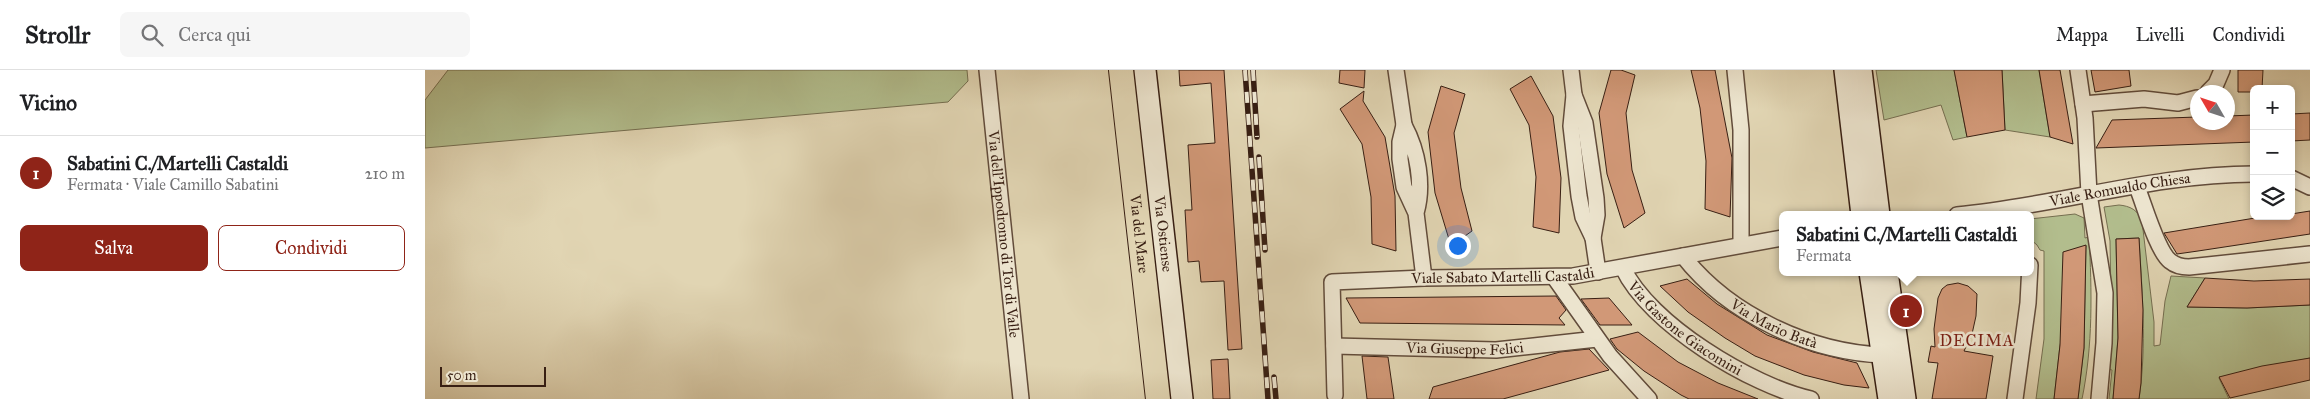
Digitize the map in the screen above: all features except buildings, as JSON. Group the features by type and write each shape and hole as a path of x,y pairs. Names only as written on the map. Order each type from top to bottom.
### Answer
{"main road":[{"name":"Via del Mare","path":"1121,70 1158,399"}],"street":[{"name":"Via dell'Ippodromo di Tor di Valle","path":"987,70 1021,399"},
{"name":"Via Ostiense","path":"1145,70 1182,399"},
{"path":"1396,70 1405,125 1414,146 1420,181 1420,196 1416,213 1424,278"},
{"path":"1571,70 1574,95 1585,123 1597,204 1593,238 1598,272"},
{"path":"1735,70 1741,130 1743,192 1741,244"},
{"path":"1845,70 1862,211"},
{"path":"1861,70 1879,211"},
{"path":"2077,70 2083,104 2089,194 2105,293 2104,343 2099,399"},
{"path":"2216,85 2223,70"},
{"path":"2083,104 2145,99 2178,103 2190,100"},
{"name":"Viale Romualdo Chiesa","path":"2002,211 2089,194 2210,177 2250,174"},
{"path":"2295,180 2310,187"},
{"path":"2137,187 2162,250 2173,263 2189,267 2310,254"},
{"name":"Viale Sabato Martelli Castaldi","path":"1335,395 1332,282 1424,278 1554,277 1623,268 1741,244 1779,238"},
{"name":"Via Mario Batà","path":"1683,256 1725,296 1769,324 1827,346 1883,355"},
{"name":"Via Gastone Giacomini","path":"1623,268 1642,299 1672,325 1750,376 1777,389 1811,399"},
{"path":"1871,276 1889,399"},
{"path":"1888,276 1905,399"},
{"path":"2015,399 2028,303 2029,276"},
{"path":"1554,277 1613,360 1649,399"},
{"name":"Via Giuseppe Felici","path":"1334,346 1495,350 1597,339"}],"green space":[{"path":"448,70 967,70 968,81 948,102 425,148 425,100"},
{"path":"1876,70 1954,70 1967,137 1953,140 1941,105 1884,120"},
{"path":"2002,70 2039,70 2050,137 2005,130"},
{"path":"2119,205 2133,209 2142,221 2154,322 2154,346 2160,345 2165,301 2171,276 2205,278 2187,307 2247,308 2310,305 2310,358 2219,378 2229,399 2139,399 2143,339 2139,238 2116,239 2118,338 2113,399 2109,399 2112,370 2108,369 2111,299 2110,241 2104,207"},
{"path":"2075,214 2084,218 2085,238 2089,237 2091,298 2090,339 2082,399 2078,399 2084,348 2086,246 2060,345 2054,399 2036,399 2044,339 2044,251 2040,250 2034,242 2034,219"}],"railway":[{"path":"1245,70 1268,399"},
{"path":"1253,70 1257,137"},
{"path":"1259,157 1265,250"},
{"path":"1274,377 1276,399"}],"place":[{"name":"Sabatini C./Martelli Castaldi","path":"1906,311"}],"district":[{"name":"DECIMA","path":"1977,340"}]}
